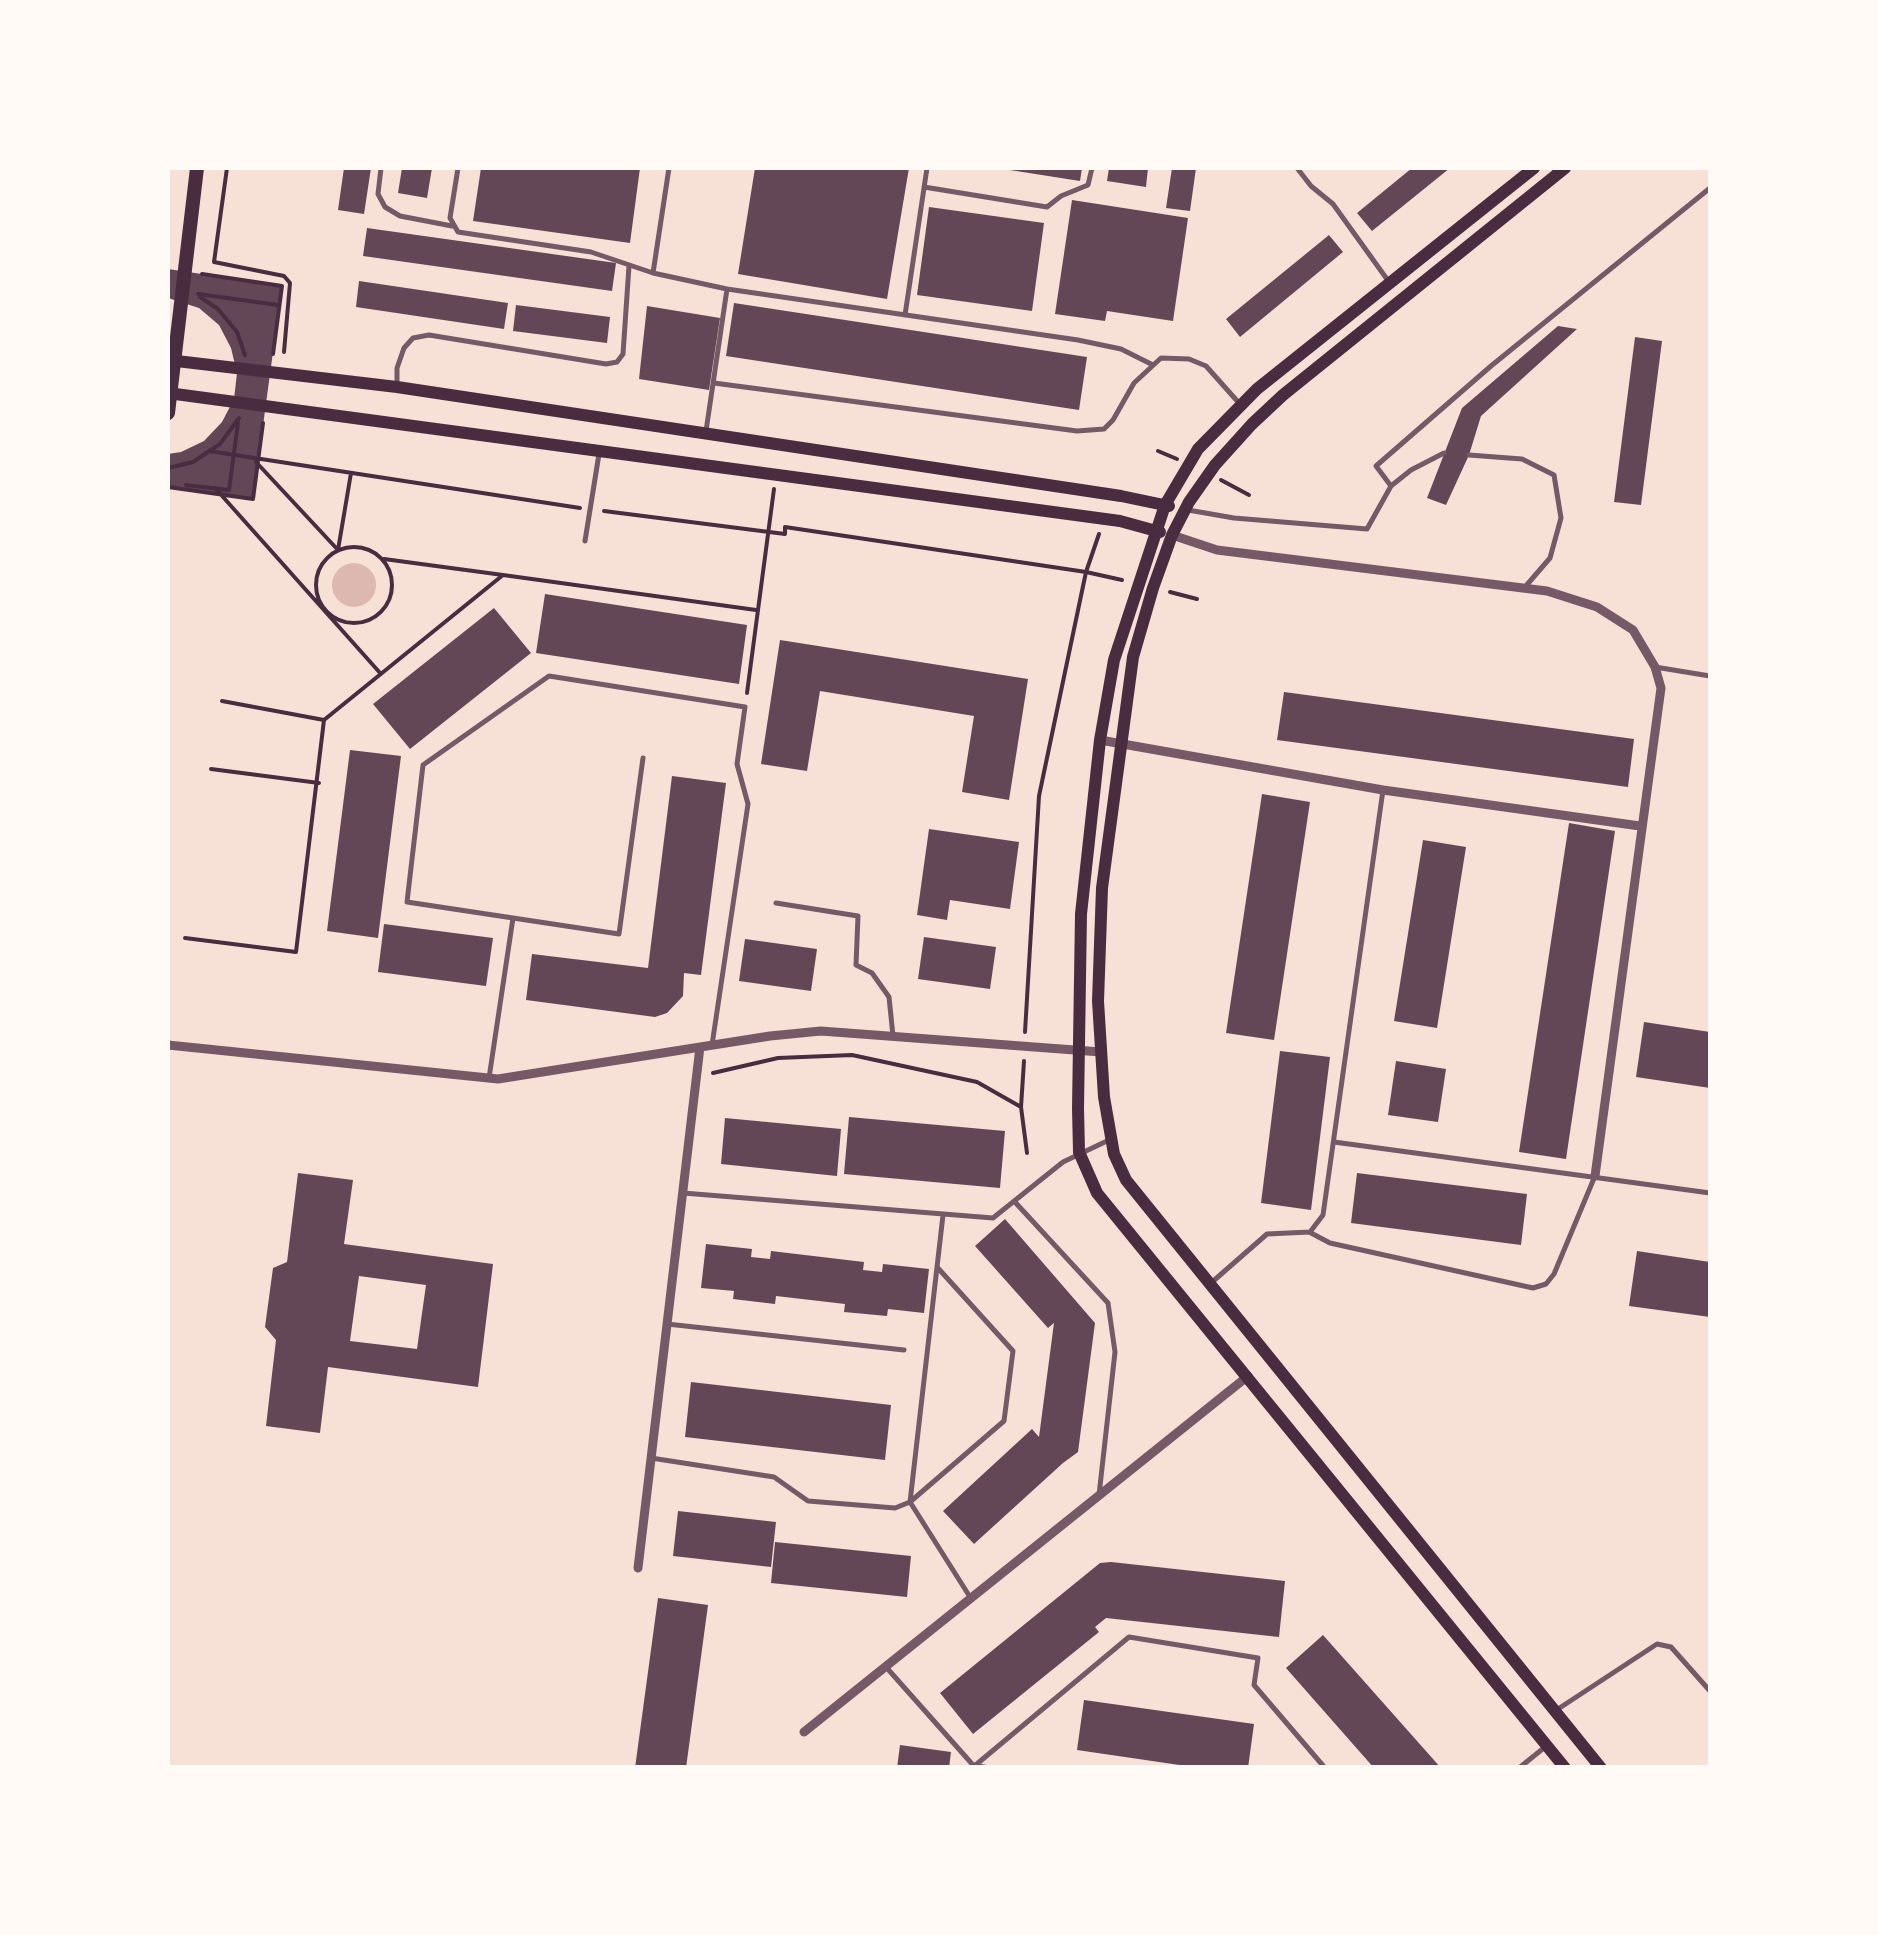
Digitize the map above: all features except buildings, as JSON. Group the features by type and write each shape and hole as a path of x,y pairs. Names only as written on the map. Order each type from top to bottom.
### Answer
{"main road":[{"path":"168,412 170,360 197,168"},
{"path":"1534,168 1241,405 1198,449 1166,505 1114,660 1100,740 1081,914 1079,1152 1097,1193 1565,1768"},
{"path":"1565,168 1284,395 1216,465 1185,510 1172,536 1133,657 1098,936 1104,1097 1111,1139 1126,1180 1602,1768"},
{"path":"170,360 397,387 1121,496 1185,510"},
{"path":"169,393 1104,519 1172,536"}],"street":[{"path":"1172,536 1217,550 1525,587 1597,607 1634,630 1656,667 1661,688 1595,1176"},
{"path":"1100,740 1383,790 1640,826"},
{"path":"168,1045 488,1078 821,1032 1101,1052"},
{"path":"638,1568 700,1048"},
{"path":"804,1732 1248,1376"}],"lane":[{"path":"381,168 378,194 386,208 400,216 452,226"},
{"path":"458,168 450,218 458,232 591,252 653,273 727,289 1078,340 1121,349 1153,365"},
{"path":"653,273 669,168"},
{"path":"905,315 927,168"},
{"path":"924,187 1047,207 1088,186 1092,168"},
{"path":"1296,168 1333,204 1390,284"},
{"path":"1391,486 1376,466 1710,188"},
{"path":"397,387 397,368 404,348 413,338 429,336 606,364 618,362 623,354 630,266"},
{"path":"706,434 727,289"},
{"path":"714,383 1078,431 1104,428 1113,420 1134,382 1161,358 1206,366 1241,405"},
{"path":"585,541 599,451"},
{"path":"1185,510 1367,529 1391,486 1411,470 1444,453"},
{"path":"1469,455 1522,458 1554,476 1561,518 1550,558 1525,587"},
{"path":"1656,667 1710,676"},
{"path":"643,758 619,934 407,902 423,765 549,676 745,707 737,764 748,804 712,1046"},
{"path":"1310,1232 1322,1215 1383,790"},
{"path":"776,903 858,916 856,965 872,973 889,997 894,1036"},
{"path":"488,1078 513,918"},
{"path":"682,1193 993,1218 1079,1152 1111,1139"},
{"path":"1334,1142 1710,1193"},
{"path":"1210,1284 1268,1234 1310,1232 1330,1243 1532,1288 1546,1284 1554,1274 1595,1176"},
{"path":"1014,1201 1108,1303 1115,1352 1098,1496"},
{"path":"943,1214 910,1502 971,1598"},
{"path":"651,1458 774,1477 808,1502 895,1508 910,1502 1004,1421 1013,1352 937,1268"},
{"path":"667,1324 904,1350"},
{"path":"973,1766 1129,1637 1258,1658 1254,1685 1325,1768"},
{"path":"1555,1711 1656,1644 1671,1647 1710,1691"},
{"path":"886,1667 973,1766 990,1768"},
{"path":"1519,1768 1547,1745"}],"path":[{"path":"227,168 214,262 284,276 290,282 284,352"},
{"path":"194,293 281,306 274,350"},
{"path":"186,485 229,490 238,419"},
{"path":"209,451 590,509 785,534 786,528 1086,572"},
{"path":"253,458 338,550"},
{"path":"338,550 351,473"},
{"path":"745,707 776,475"},
{"path":"215,488 381,674"},
{"path":"1027,1153 1021,1106 1039,796 1086,572 1104,519"},
{"path":"382,558 392,581 387,605 379,614 356,624 332,617 317,597 317,572 338,550 358,547 382,558 756,610"},
{"path":"185,938 296,952 324,720 503,575"},
{"path":"222,701 324,720"},
{"path":"211,768 318,783"},
{"path":"696,1076 778,1058 852,1056 976,1082 1021,1106"}],"shaded area":[{"path":"354,563 370,569 376,585 370,601 354,607 338,601 332,585 338,569"}]}
